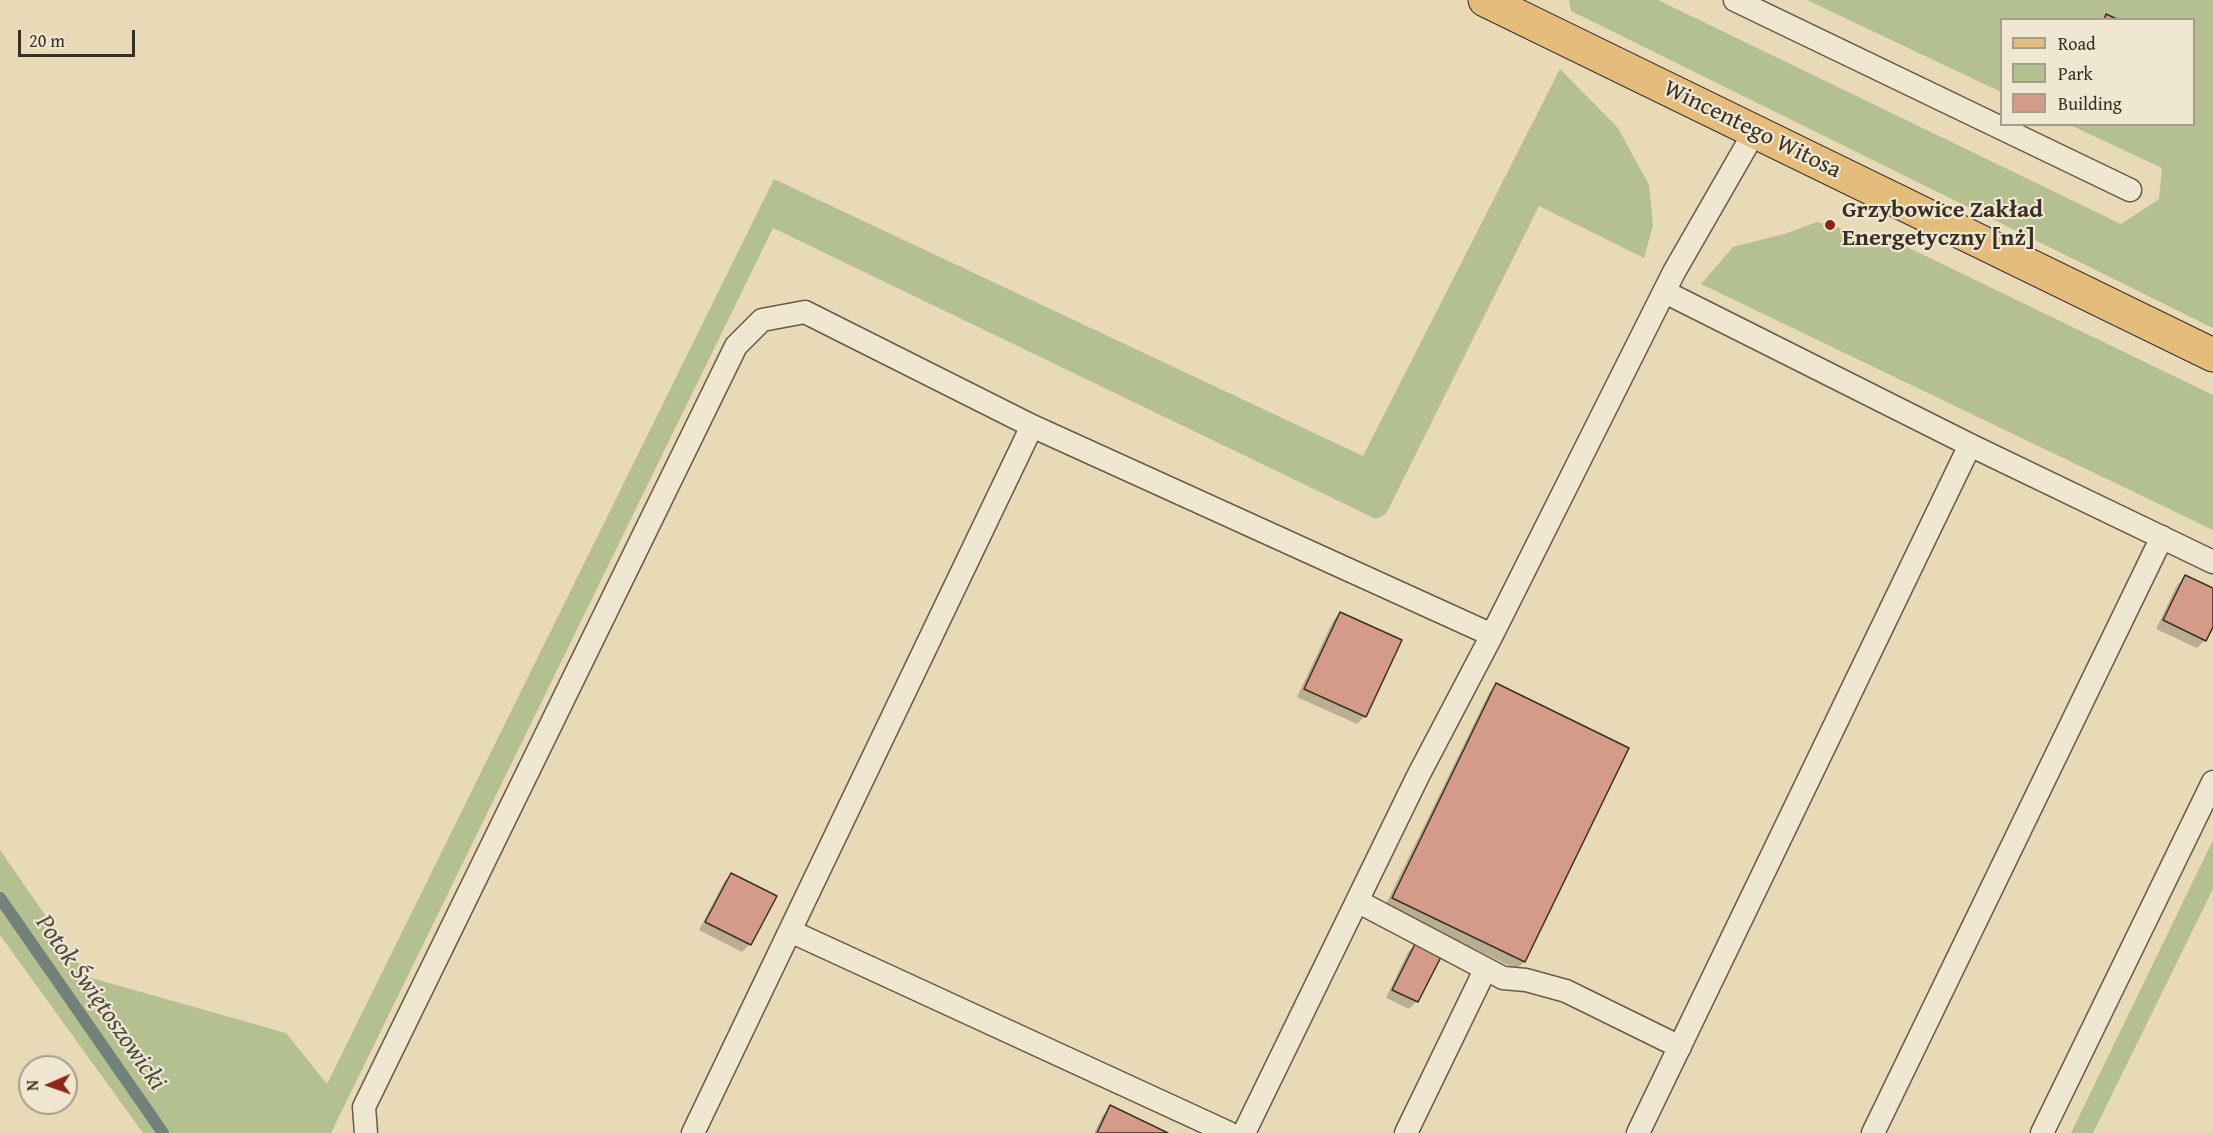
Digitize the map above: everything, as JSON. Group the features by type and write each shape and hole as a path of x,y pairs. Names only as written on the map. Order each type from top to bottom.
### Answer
{"main road":[{"name":"Wincentego Witosa","path":"1485,0 1526,9 1755,131 2213,355"}],"lane":[{"path":"1735,0 2130,190"},
{"path":"1244,1133 1418,776 1492,635 1665,292 1755,131"},
{"path":"1665,292 1970,445 2213,562"},
{"path":"366,1133 364,1107 736,346 762,320 805,312 1032,426 1492,635"},
{"path":"693,1133 1032,426"},
{"path":"1638,1133 1970,445"},
{"path":"1873,1133 2162,537"},
{"path":"2042,1133 2213,782"},
{"path":"1357,902 1485,970 1503,978 1526,980 1566,991 1680,1047"},
{"path":"790,931 1229,1133"},
{"path":"1406,1133 1485,970"}],"green space":[{"path":"1569,0 1658,0 2121,224 2159,199 2162,168 2072,126 2195,126 2195,18 2000,18 2000,92 1807,0 2213,0 2213,328 1571,11"},
{"path":"1560,69 1618,128 1649,185 1653,225 1644,258 1539,206 1386,514 1376,519 773,228 331,1133 143,1133 0,935 0,850 88,977 286,1033 327,1084 774,179 1363,456"},
{"path":"1817,222 1903,245 2213,395 2213,530 1701,284 1733,247 1784,234"},
{"path":"2213,840 2213,889 2093,1133 2071,1133"}],"building":[{"path":"2185,575 2213,588 2213,627 2206,641 2163,620"},
{"path":"1340,612 1402,640 1366,717 1304,689"},
{"path":"1496,683 1629,748 1525,962 1392,898"},
{"path":"731,873 777,896 751,945 705,922"},
{"path":"1416,942 1442,955 1418,1002 1392,990"},
{"path":"1110,1105 1168,1133 1097,1133"}],"waterway":[{"name":"Potok Świętoszowicki","path":"0,898 163,1133"}],"place":[{"name":"Grzybowice Zakład Energetyczny [nż]","path":"1830,225"}]}
